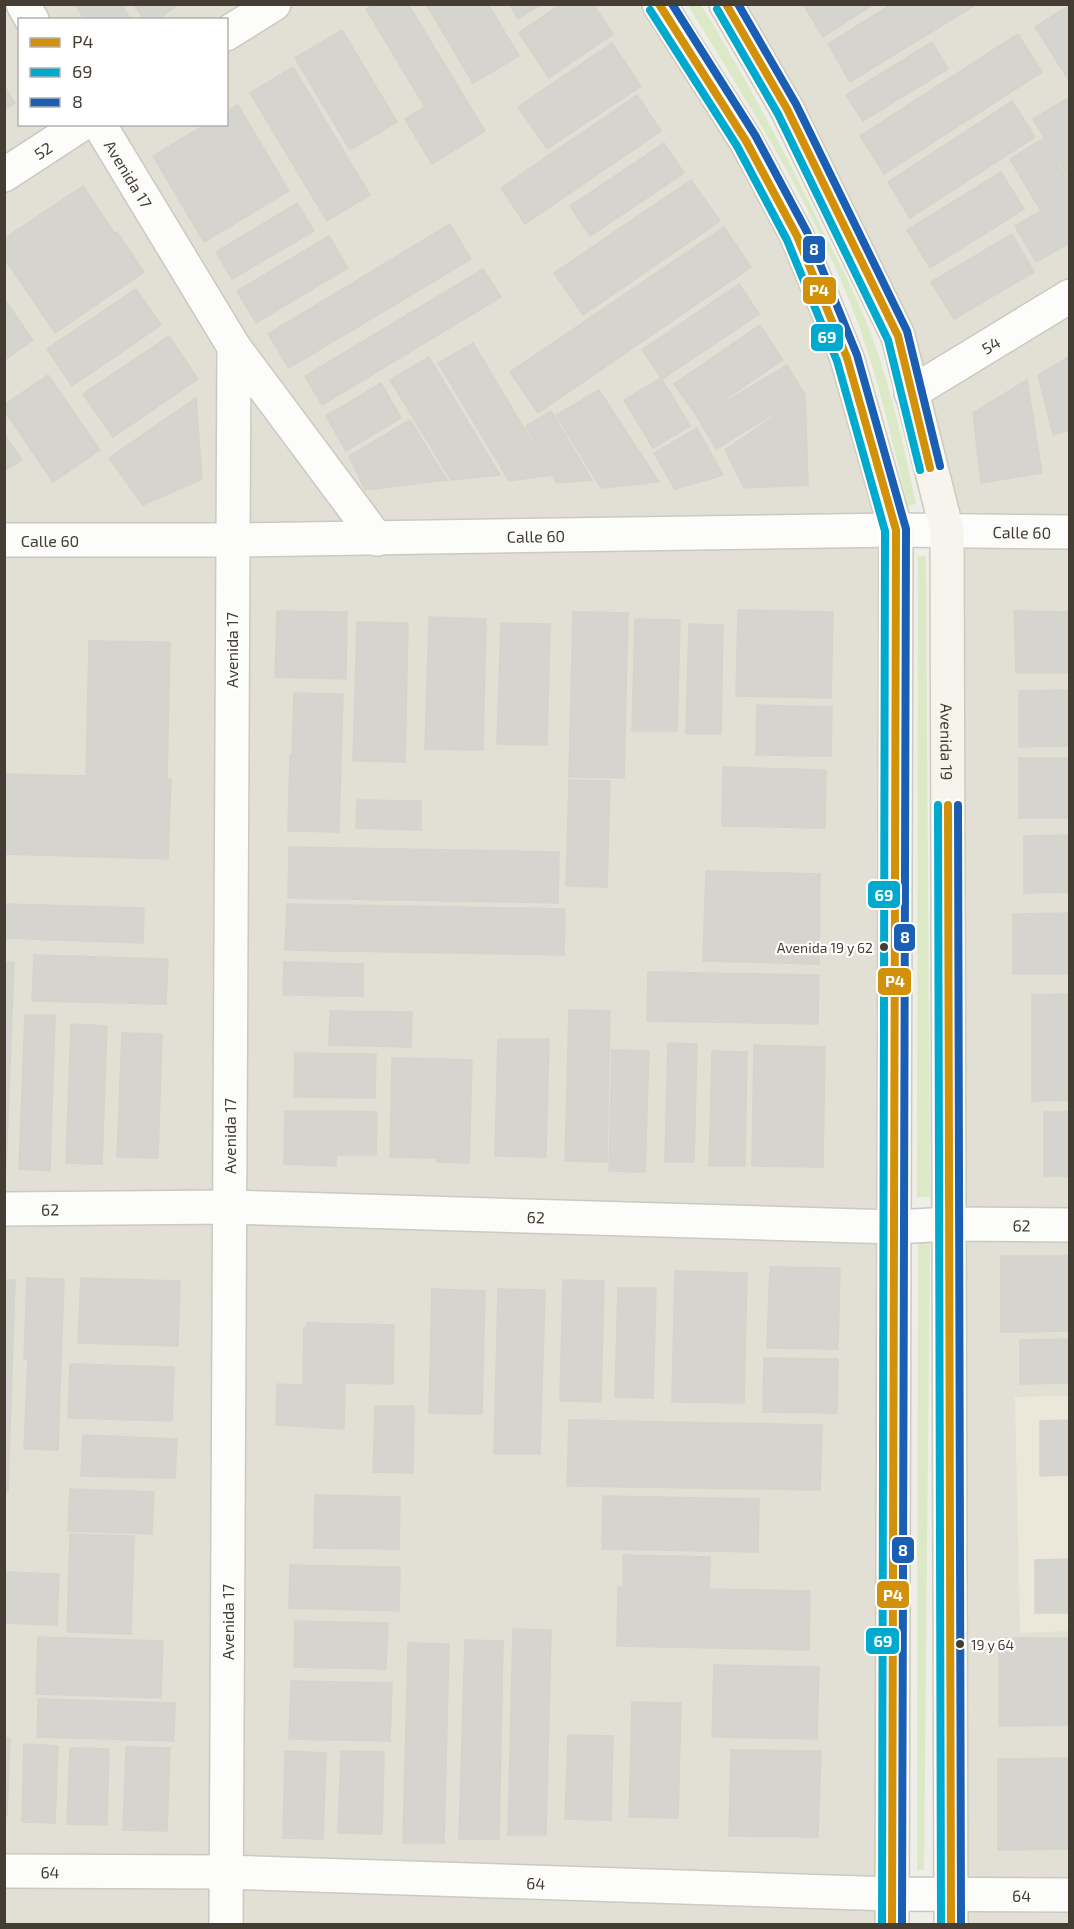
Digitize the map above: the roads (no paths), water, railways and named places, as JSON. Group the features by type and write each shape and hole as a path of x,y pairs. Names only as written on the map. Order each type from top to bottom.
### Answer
{"main road":[{"path":"659,4 746,141 797,236 847,358 896,530 892,1909"},
{"name":"Avenida 19","path":"726,4 787,109 898,336 947,531 951,1909"}],"street":[{"path":"23,4 32,18"},
{"path":"228,33 274,4"},
{"name":"52","path":"4,175 79,126"},
{"name":"Avenida 17","path":"100,126 234,347 376,538"},
{"name":"54","path":"911,393 1070,296"},
{"name":"Avenida 17","path":"225,1924 234,347"},
{"name":"Calle 60","path":"4,540 232,540 896,530 1070,532"},
{"name":"62","path":"4,1209 228,1207 894,1227 950,1224 1070,1225"},
{"name":"64","path":"4,1871 226,1872 892,1909 951,1909 1070,1895"}],"place":[{"name":"Avenida 19 y 62","path":"884,947"},
{"name":"19 y 64","path":"960,1644"}]}
